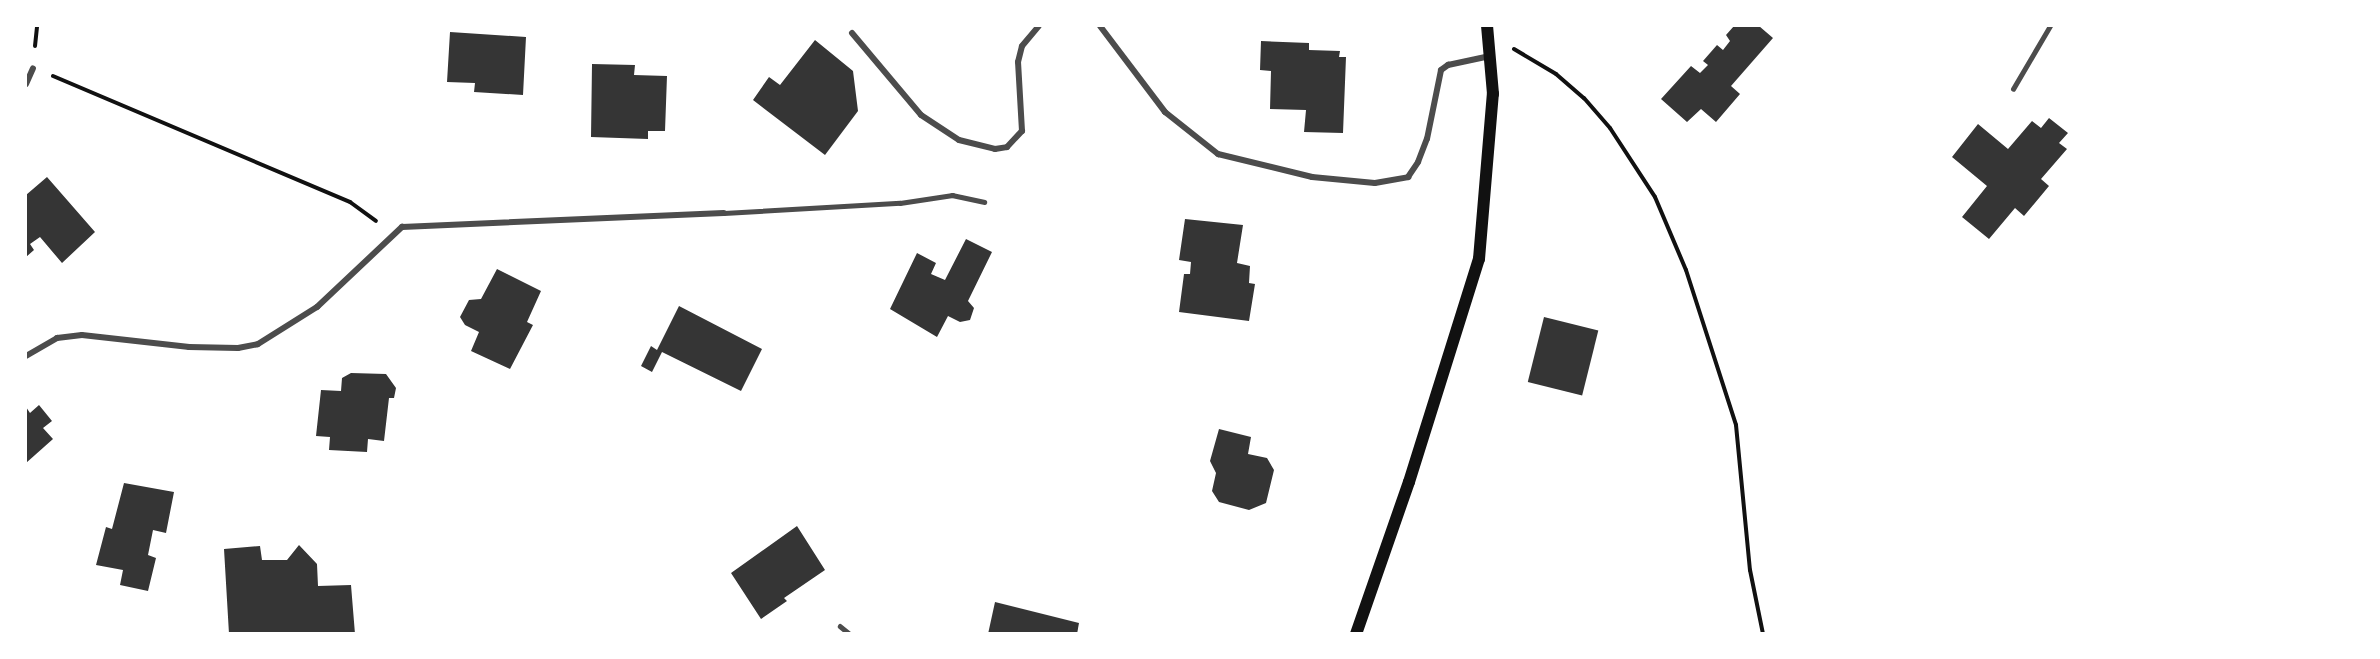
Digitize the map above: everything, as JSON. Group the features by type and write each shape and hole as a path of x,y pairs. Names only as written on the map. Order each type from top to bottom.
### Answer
{"main road":[{"path":"1356,633 1409,482 1479,259 1489,173 1490,51 1487,26"}],"street":[{"path":"852,33 921,115 959,140 995,149 1007,147 1022,131 1018,62 1022,46 1040,26"},
{"path":"1100,26 1164,112 1218,154 1300,175 1375,183 1408,177 1418,162 1427,139 1441,70 1448,65 1490,51"},
{"path":"26,84 33,68"},
{"path":"26,356 57,339 82,335 189,347 238,348 258,344 317,307 390,235 421,224 724,213"}],"lane":[{"path":"2013,89 2050,26"},
{"path":"724,213 900,203 952,195 984,202"},
{"path":"840,626 850,633"}],"path":[{"path":"1490,51 1528,54 1584,98 1611,128 1655,197 1686,270 1736,425 1750,570 1763,633"},
{"path":"33,68 350,202 390,235"}],"building":[{"path":"1734,26 1759,26 1773,38 1731,86 1740,94 1716,122 1701,109 1687,122 1661,99 1691,66 1700,73 1708,65 1703,61 1717,45 1723,50 1730,41 1726,35"},
{"path":"450,32 526,37 523,95 474,92 475,83 447,82"},
{"path":"815,40 853,71 858,111 825,155 753,100 769,77 780,85"},
{"path":"1261,41 1309,43 1309,50 1340,51 1339,57 1346,57 1343,133 1304,132 1306,110 1270,109 1271,71 1260,70"},
{"path":"592,64 635,65 634,75 667,76 665,131 648,131 648,139 591,137"},
{"path":"2049,118 2068,133 2059,143 2067,149 2041,179 2049,186 2024,216 2015,208 1989,239 1962,217 1987,186 1952,157 1978,124 2008,149 2032,121 2041,128"},
{"path":"47,177 95,232 62,263 40,237 30,244 34,250 26,257 26,195"},
{"path":"1185,219 1243,225 1237,263 1250,266 1249,283 1255,284 1249,321 1179,312 1184,274 1190,274 1191,262 1179,260"},
{"path":"966,239 992,252 968,301 974,308 970,320 960,322 948,316 937,337 890,309 917,253 936,263 931,274 945,280"},
{"path":"497,269 541,291 527,322 533,325 510,369 471,351 479,332 465,325 460,317 469,300 481,299"},
{"path":"679,306 762,349 741,391 662,352 652,372 641,366 651,346 657,350"},
{"path":"1544,317 1598,331 1582,396 1528,382"},
{"path":"351,373 386,374 396,388 394,398 389,398 384,441 368,439 367,452 329,450 330,437 316,436 321,390 341,391 342,378"},
{"path":"39,405 52,421 43,428 53,439 26,463 26,407 30,413"},
{"path":"1219,429 1251,437 1248,454 1267,458 1274,470 1266,503 1249,510 1219,502 1212,491 1216,473 1210,461"},
{"path":"124,483 174,492 166,533 153,530 148,555 156,558 148,591 120,585 123,570 96,565 106,527 112,529"},
{"path":"797,526 825,570 784,598 787,601 761,619 731,573"},
{"path":"299,545 317,564 318,586 351,585 355,634 229,634 224,549 260,546 262,560 287,560"},
{"path":"995,602 1079,623 1077,634 988,634"}]}
